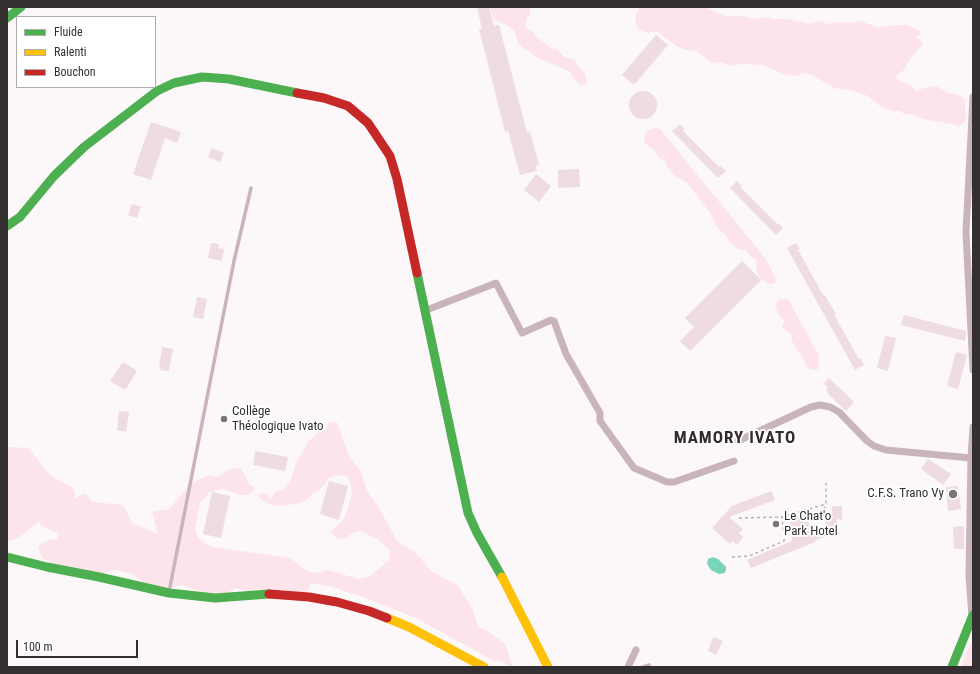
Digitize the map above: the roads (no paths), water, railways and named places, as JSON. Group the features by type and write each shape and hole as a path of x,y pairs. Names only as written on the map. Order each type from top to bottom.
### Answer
{"street":[{"path":"7,18 21,7"},
{"path":"7,226 20,217 54,176 84,147 157,91 174,83 202,77 229,79 317,96 348,106 357,113 368,123 390,156 403,208 462,492 468,513 477,533 513,598 548,667"},
{"path":"973,97 966,232 973,370"},
{"path":"424,311 496,283 522,333 551,320 554,321 566,354 600,413 600,421 634,468 667,482 674,482 734,461"},
{"path":"738,441 811,407 820,405 830,407 839,412 867,441 874,446 886,450 971,458"},
{"path":"973,427 969,576 973,627"},
{"path":"7,557 169,593 215,598 264,594 309,597 337,602 369,611 409,627 484,667"},
{"path":"952,667 972,616"},
{"path":"628,667 636,650"}],"lane":[{"path":"169,593 234,261 252,188"},
{"path":"966,451 971,458"},
{"path":"643,667 649,665"}],"place":[{"name":"Collège Théologique Ivato","path":"224,419"},
{"name":"C.F.S. Trano Vy","path":"953,494"},
{"name":"Le Chat'o Park Hotel","path":"776,524"}],"district":[{"name":"MAMORY IVATO","path":"735,439"}]}
